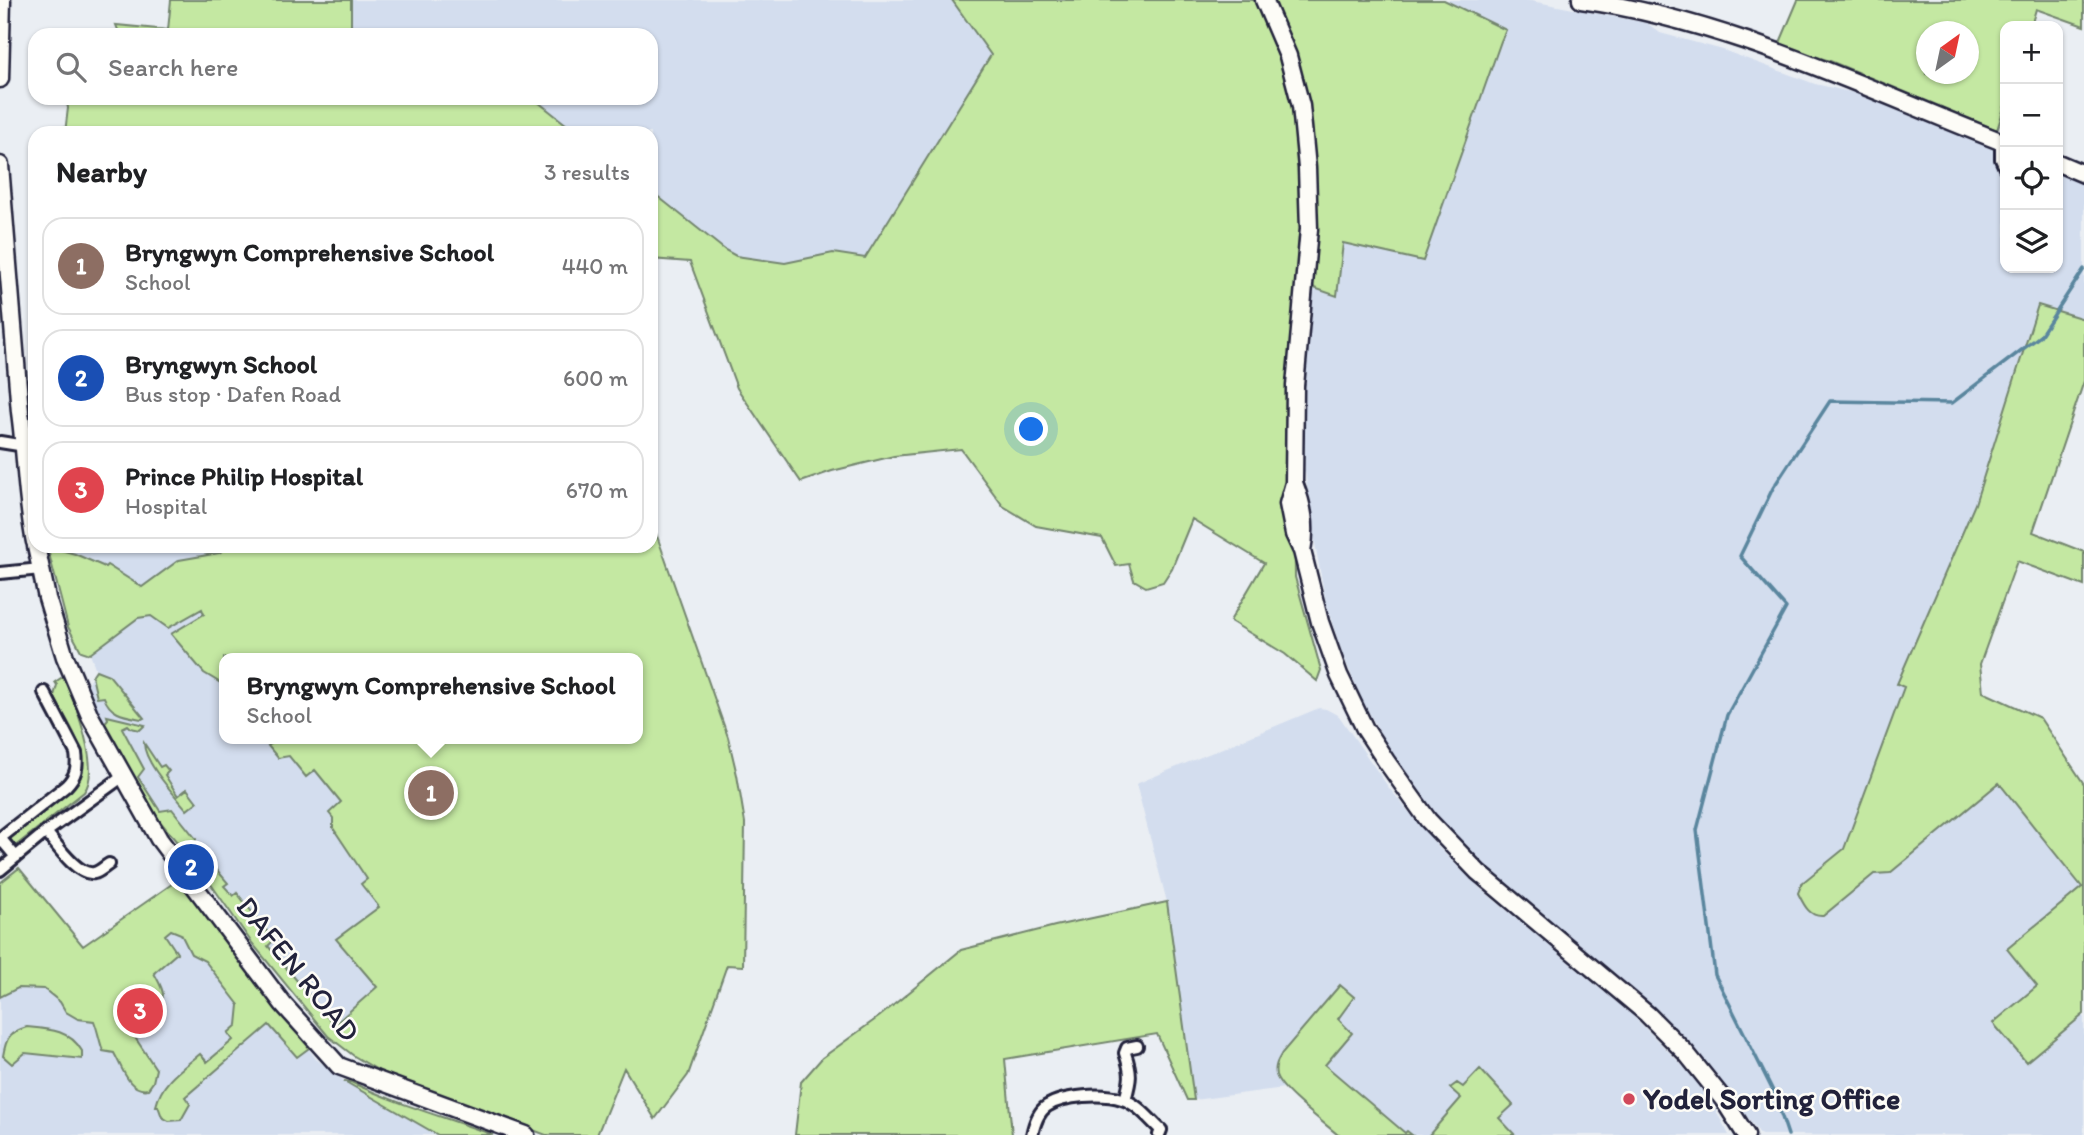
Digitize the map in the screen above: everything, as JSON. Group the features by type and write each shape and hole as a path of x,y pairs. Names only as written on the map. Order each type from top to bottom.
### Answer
{"street":[{"path":"0,79 2,0"},
{"path":"1264,0 1288,56 1301,106 1307,168 1308,229 1295,386 1294,483 1304,515 1302,551 1320,622 1346,691 1365,729 1428,820 1479,872 1647,1014 1686,1053 1723,1099 1746,1135"},
{"path":"1581,0 1630,5 1793,58 2000,141"},
{"path":"2063,165 2084,174"},
{"name":"DAFEN ROAD","path":"0,166 4,257 28,496"},
{"path":"0,442 25,446"},
{"name":"DAFEN ROAD","path":"37,553 47,598 65,657 90,716 122,777 159,839 283,1004 340,1066 526,1135"},
{"path":"0,573 41,569"},
{"path":"16,857 0,838 66,786 74,778 77,764 76,753 44,692"},
{"path":"0,870 46,832 122,777"},
{"path":"46,832 84,873 95,873 109,864"},
{"path":"1125,1100 1131,1070 1125,1053 1127,1048 1137,1045"},
{"path":"1032,1135 1035,1121 1046,1107 1070,1097 1100,1096 1125,1100 1138,1107 1161,1130 1159,1135"}],"shaded area":[{"path":"351,0 1015,0 1014,15 833,309 725,250 658,197 658,126 568,126 542,105 658,105 658,28 351,28"},
{"path":"1274,0 1526,0 1647,23 1660,33 1723,50 1815,84 1864,95 1995,146 2000,167 2000,273 2063,273 2063,173 2084,181 2084,319 2038,306 1975,504 1897,684 1904,687 1844,849 1802,883 1823,916 1874,874 1890,873 1999,783 2083,887 2007,948 2038,986 2026,1062 2084,1014 2084,1135 1761,1135 1719,1080 1665,1019 1610,970 1486,870 1424,802 1392,755 1361,698 1341,650 1326,603 1305,470 1304,356"},
{"path":"49,553 610,553 242,653 219,653 219,744 640,744 727,964 688,1075 590,1051 353,1053 328,1036 252,943 208,880 154,814 88,698 86,686 96,670 90,654 81,651 68,627"},
{"path":"1319,708 1339,716 1389,788 1440,849 1480,888 1633,1016 1680,1063 1707,1094 1729,1135 1384,1135 1393,1123 1325,1065 1282,1053 1276,1064 1276,1075 1284,1088 1194,1100 1167,902 1136,784"},
{"path":"192,896 316,1059 344,1081 438,1135 0,1135 0,959 91,974"}],"green space":[{"path":"171,0 351,0 351,28 168,28"},
{"path":"952,0 1444,0 1506,30 1423,261 1343,243 1337,296 1314,288 1310,279 1294,483 1295,577 1321,670 1317,681 1285,654 1230,621 1264,563 1192,519 1172,568 1163,582 1146,587 1134,580 1129,564 1116,566 1102,538 1036,526 1003,506 961,449 894,456 832,471 801,482 737,388 690,262 658,260 658,197 736,256 785,263 833,253 865,258 991,55"},
{"path":"1798,0 2084,0 2084,26 2036,9 2032,21 2000,21 2000,121 1997,130 1830,61 1779,45"},
{"path":"116,25 147,28 117,28"},
{"path":"67,105 542,105 568,126 66,126"},
{"path":"2038,305 2084,319 2084,381 2033,532 2084,552 2084,586 2017,561 1980,664 1983,692 2040,718 2084,784 2084,1014 2026,1062 1993,1023 2037,986 2007,949 2082,887 1999,783 1890,873 1874,874 1823,916 1814,915 1798,893 1802,883 1844,849 1904,687 1897,684 1975,504"},
{"path":"658,539 728,737 745,823 743,966 727,965 688,1075 655,1119 624,1068 597,1135 546,1135 381,1072 354,1056 328,1036 252,943 208,880 154,814 102,726 108,719 107,716 145,725 140,730 128,725 122,728 144,769 138,777 160,811 172,809 196,839 195,844 228,883 224,886 233,896 237,893 274,940 268,946 334,1025 377,987 336,939 379,907 361,884 367,879 333,828 333,818 329,813 341,802 315,770 306,777 289,756 278,758 268,746 643,744 643,653 219,653 219,682 204,673 171,634 204,614 202,609 168,628 151,616 138,618 90,654 81,651 68,627 49,553 72,553 105,567 107,565 142,587 179,560 219,553 658,553"},
{"path":"96,670 109,675 144,718 119,714 110,708 104,697 97,698 92,676"},
{"path":"64,676 85,735 90,768 89,782 84,792 14,847 10,841 12,835 71,789 79,777 82,765 78,742 54,696 57,685 55,682"},
{"path":"144,743 160,767 164,765 169,771 165,775 178,796 187,789 197,802 187,810 154,769"},
{"path":"19,868 83,946 179,879 309,1048 297,1057 269,1025 185,1097 190,1104 181,1120 169,1121 162,1117 156,1106 163,1089 200,1054 207,1062 233,1040 228,1033 237,1025 239,1005 205,961 191,954 181,934 171,930 165,935 177,953 154,973 162,989 162,1000 128,1027 156,1069 148,1089 136,1087 127,1078 114,1053 103,1051 94,1021 78,1019 66,1012 60,1002 44,989 18,988 0,997 0,883"},
{"path":"1167,902 1194,1100 1187,1100 1157,1034 1005,1059 1012,1135 795,1135 801,1082 822,1058 880,1016 961,950"},
{"path":"1340,985 1354,997 1338,1019 1352,1033 1325,1065 1405,1133 1407,1131 1412,1135 1338,1135 1279,1082 1276,1066 1282,1053"},
{"path":"27,1027 51,1030 72,1039 82,1051 82,1059 25,1053 12,1064 3,1056 7,1040 16,1031"},
{"path":"1480,1069 1513,1105 1499,1118 1515,1135 1429,1135 1461,1098 1450,1088 1457,1083 1463,1087"},
{"path":"344,1081 403,1104 493,1135 438,1135"}],"waterway":[{"path":"1788,1135 1774,1093 1715,975 1697,830 1727,715 1786,608 1740,556 1773,488 1830,401 1952,403 2040,336 2084,269"}],"place":[{"name":"Bryngwyn Comprehensive School","path":"431,793"},
{"name":"Bryngwyn School","path":"191,867"},
{"name":"Prince Philip Hospital","path":"140,1011"},
{"name":"Yodel Sorting Office","path":"1629,1099"}]}
